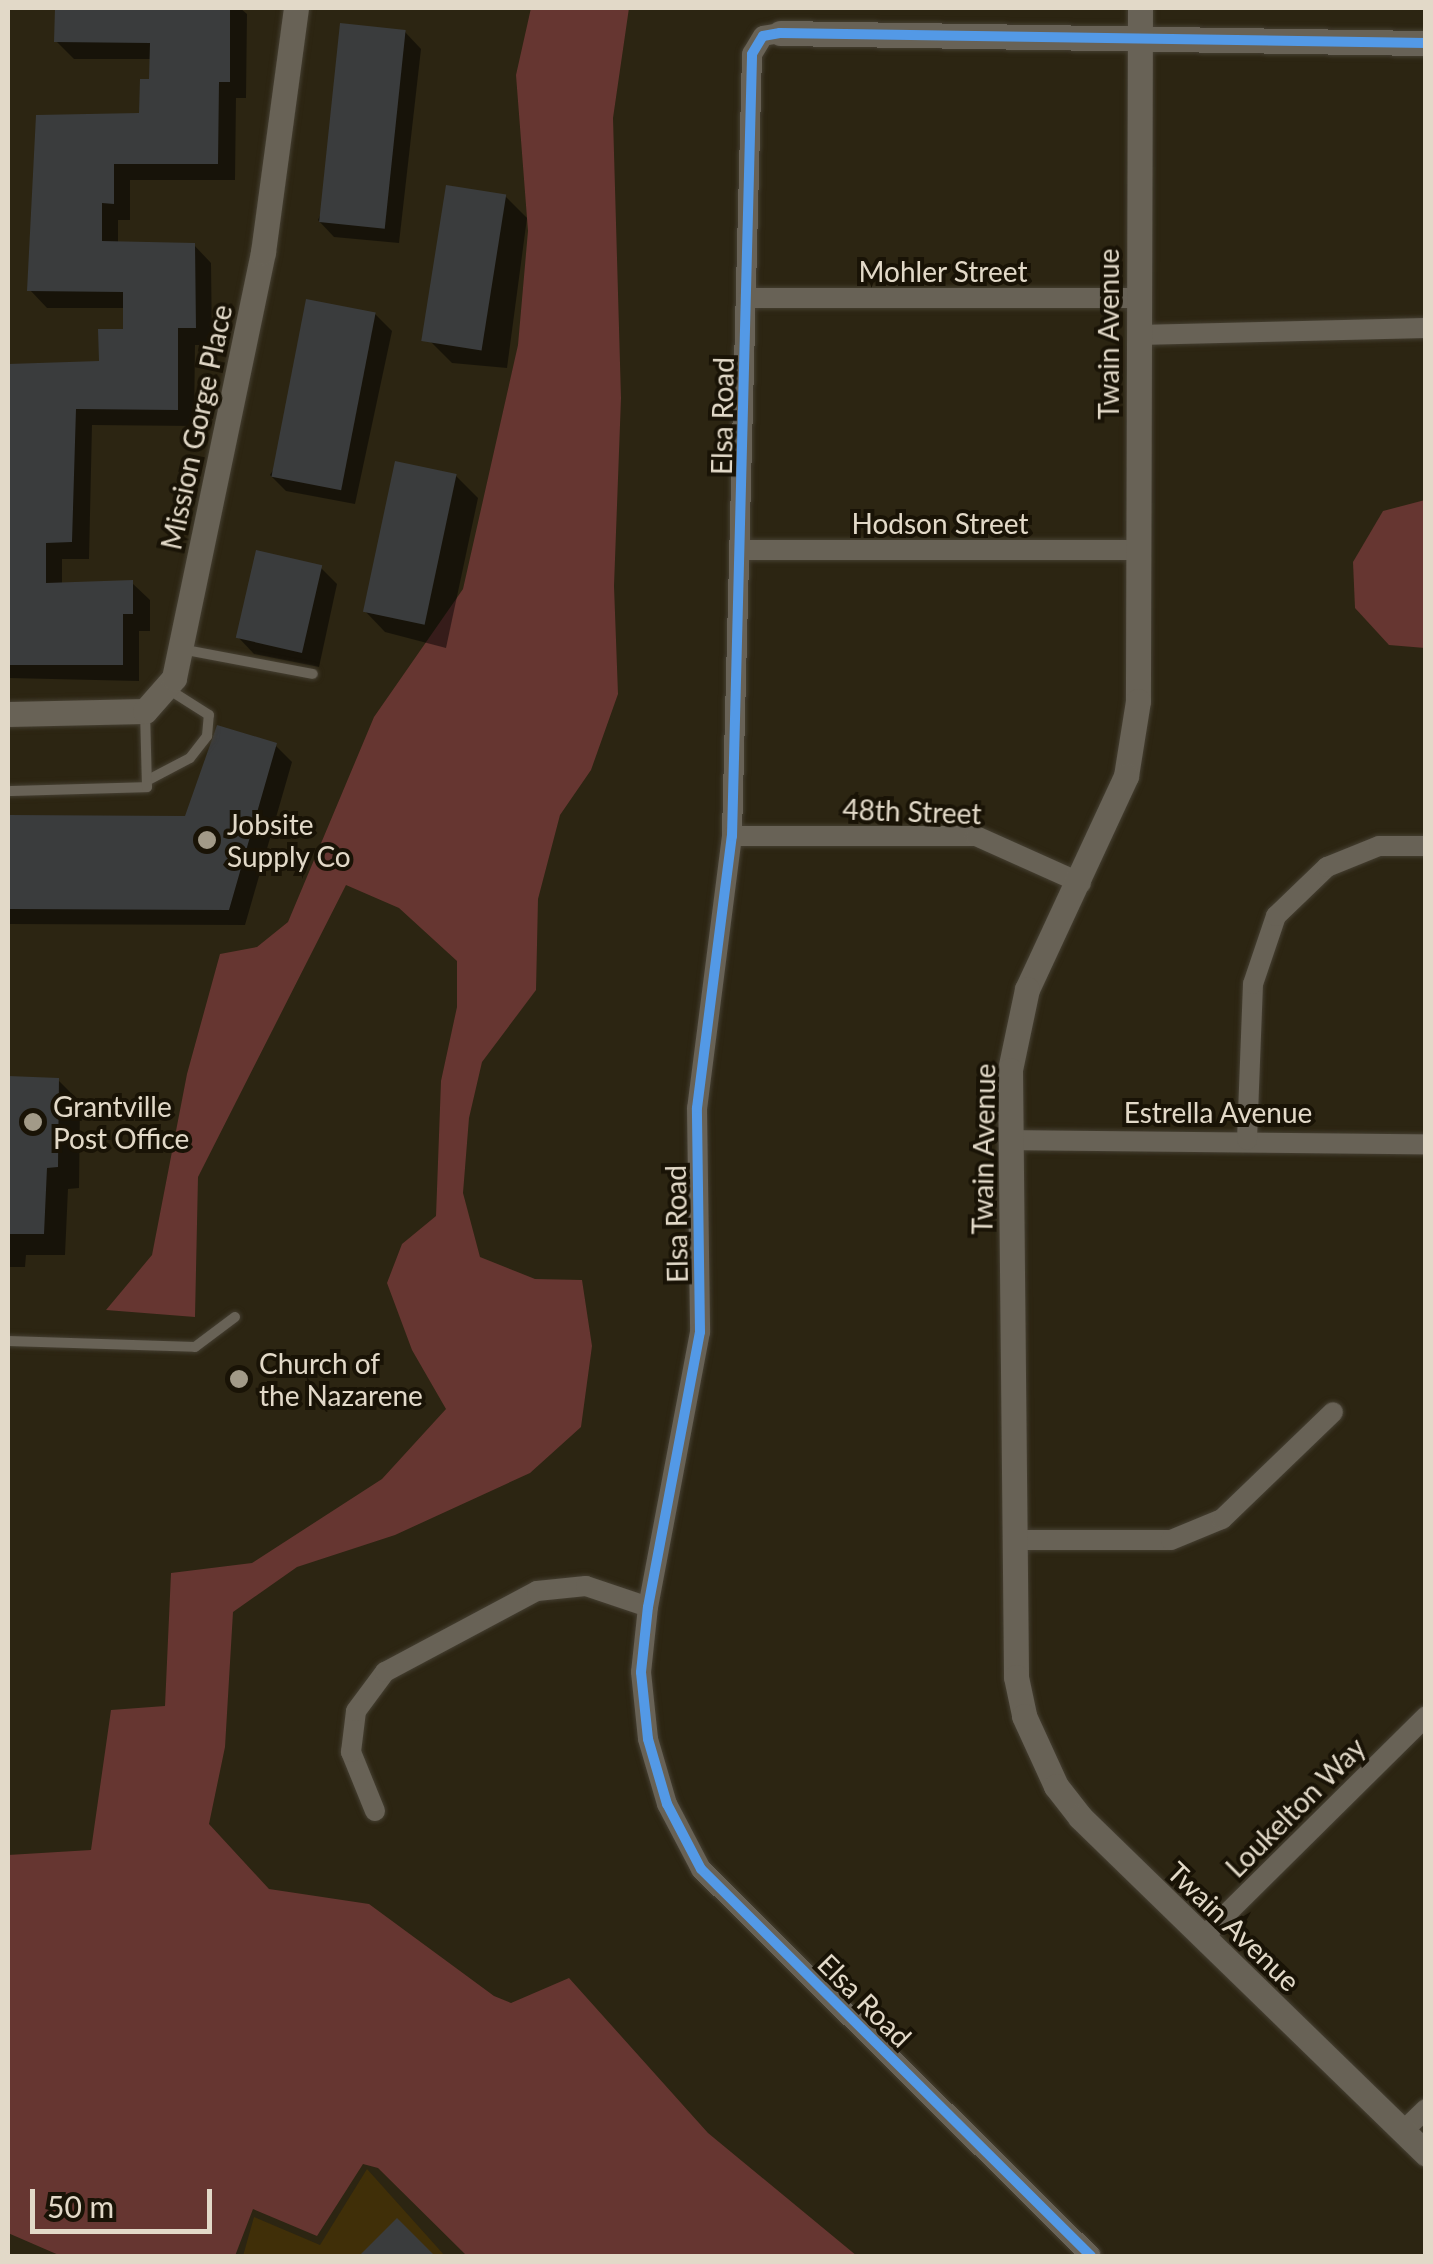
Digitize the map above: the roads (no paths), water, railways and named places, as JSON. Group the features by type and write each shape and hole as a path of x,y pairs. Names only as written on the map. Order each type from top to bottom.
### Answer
{"street":[{"name":"Mission Gorge Place","path":"145,711 167,689 180,648 263,252 296,8"},
{"name":"Twain Avenue","path":"1140,8 1138,701 1129,757 1081,883 1027,989 1010,1070 1016,1677 1024,1716 1056,1786 1202,1937 1426,2154"},
{"path":"780,34 1426,43"},
{"name":"Elsa Road","path":"780,34 763,36 752,54 741,550 732,675 732,836 697,1108 700,1332 648,1607 641,1672 648,1740 668,1804 701,1870 1091,2256"},
{"name":"Mohler Street","path":"748,298 1138,298"},
{"path":"1138,335 1426,328"},
{"name":"Hodson Street","path":"741,550 1138,550"},
{"path":"8,714 145,711"},
{"name":"48th Street","path":"732,836 976,836 1012,846 1081,883"},
{"path":"1247,1140 1253,984 1276,916 1327,867 1379,846 1426,846"},
{"name":"Estrella Avenue","path":"1010,1140 1426,1144"},
{"path":"1014,1540 1172,1540 1222,1519 1333,1412"},
{"path":"375,1811 351,1752 356,1711 384,1672 537,1591 586,1586 648,1607"},
{"name":"Loukelton Way","path":"1202,1937 1426,1716"},
{"path":"1402,2132 1426,2109"}],"lane":[{"path":"180,648 313,674"},
{"path":"8,791 139,791 150,779 190,758 207,736 209,715 167,689"},
{"path":"145,711 150,779"},
{"path":"8,1340 195,1347 235,1317"}],"place":[{"name":"Jobsite Supply Co","path":"207,840"},
{"name":"Grantville Post Office","path":"33,1122"},
{"name":"Church of the Nazarene","path":"239,1379"}]}
